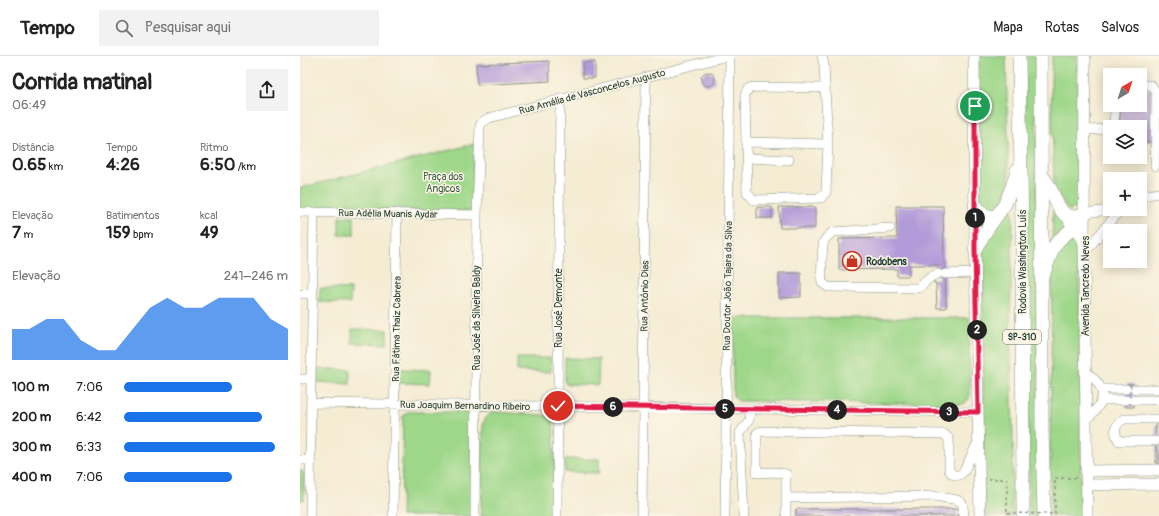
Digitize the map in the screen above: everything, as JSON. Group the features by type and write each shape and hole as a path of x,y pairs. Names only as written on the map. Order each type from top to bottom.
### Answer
{"highway":[{"name":"Rodovia Washington Luís","path":"1019,56 1022,237 1023,516"},
{"name":"Rodovia Washington Luís","path":"1041,56 1042,427 1049,515"},
{"path":"975,249 1005,204 1021,158"},
{"path":"1042,174 1059,209 1075,226 1084,246"},
{"path":"975,206 982,214 989,217 996,216"},
{"path":"1064,213 1072,216 1078,216 1085,213"},
{"path":"1042,279 1054,248 1063,236 1075,226 1085,213"}],"main road":[{"path":"974,56 975,249 980,516"},
{"name":"Avenida Tancredo Neves","path":"1085,56 1084,246 1087,516"},
{"path":"1087,478 1159,470"},
{"path":"1087,478 1159,484"}],"street":[{"name":"Rua Amália de Vasconcelos Augusto","path":"482,122 489,118 726,56"},
{"name":"Rua Doutor João Tajara da Silva","path":"725,516 730,56"},
{"path":"822,56 824,65 828,144 826,192 820,198 754,200 746,192 745,95 748,89 753,87 824,88"},
{"name":"Rua Antônio Dias","path":"642,516 646,77"},
{"path":"1147,85 1152,85 1156,92 1155,166"},
{"name":"Rua José Demonte","path":"557,516 560,99"},
{"name":"Rua José da Silveira Baldy","path":"475,516 476,214 479,130 482,122"},
{"path":"1085,130 1103,129"},
{"path":"746,142 828,144"},
{"path":"746,158 789,160"},
{"path":"1147,195 1159,193"},
{"path":"1085,213 1103,211"},
{"name":"Rua Adélia Muanis Aydar","path":"300,212 476,214"},
{"path":"310,516 310,379 314,212"},
{"name":"Rua Fátima Thaiz Cabrera","path":"393,516 397,213"},
{"path":"1084,246 1114,216"},
{"path":"890,228 833,232 828,235 824,242 821,276 822,283 828,287 918,288 934,274 976,273"},
{"path":"300,294 313,294"},
{"path":"1085,371 1099,382 1102,389 1099,406 1086,420"},
{"path":"300,379 310,379"},
{"path":"1102,389 1159,389"},
{"path":"1101,400 1159,400"},
{"name":"Rua Joaquim Bernardino Ribeiro","path":"311,402 978,412"},
{"path":"744,516 740,433 749,420 750,409"},
{"path":"1156,441 1119,441 1115,436 1115,431 1120,421 1124,419 1159,419"},
{"path":"757,473 757,433 761,431 944,434 949,439 949,470 957,476 964,472 979,441"},
{"path":"300,460 310,460"},
{"path":"742,472 774,472 786,474 786,516"},
{"path":"786,498 935,496 956,499 961,502 963,504 964,516"}],"path":[{"path":"980,479 1007,479 1007,513 1049,515 1055,478 1087,478"}],"green space":[{"path":"979,56 1006,56 1009,181 1006,198 993,212 983,208 981,203 978,96"},
{"path":"1025,56 1036,56 1039,516 1029,516"},
{"path":"1052,56 1077,56 1079,205 1071,210 1068,210 1054,187 1051,82"},
{"name":"Praça dos Angicos","path":"474,144 472,211 300,209 300,188"},
{"path":"1010,210 1012,211 1013,215 1010,322 1013,444 1012,516 984,516 984,244 997,224"},
{"path":"1053,210 1068,226 1052,243"},
{"path":"339,217 354,217 354,235 339,235"},
{"path":"1071,238 1076,240 1079,256 1081,516 1051,516 1050,444 1052,261 1053,255"},
{"path":"320,288 351,289 350,303 319,302"},
{"path":"733,318 969,318 969,398 966,402 961,404 738,401 733,396"},
{"path":"352,329 387,330 387,344 352,343"},
{"path":"517,358 551,358 551,372 517,371"},
{"path":"565,358 599,359 598,385 565,384"},
{"path":"317,368 350,370 350,384 317,382"},
{"path":"399,369 431,370 430,384 399,383"},
{"path":"408,412 463,412 470,415 473,424 472,516 401,516 403,416"},
{"path":"493,412 543,415 553,418 555,479 554,516 481,516 483,424 486,417"},
{"path":"565,459 599,459 599,473 565,472"},
{"path":"300,469 304,475 304,500 300,500"}],"building":[{"path":"549,61 550,81 477,85 476,64"},
{"path":"595,62 595,78 583,78 583,63"},
{"path":"705,72 711,72 715,76 715,82 711,86 705,86 701,82 701,76"},
{"path":"1147,89 1152,89 1152,142 1147,142 1147,120 1120,120 1120,112 1147,112"},
{"path":"896,206 943,206 946,308 937,308 936,283 934,283 934,279 938,279 938,265 909,265 909,276 897,276 897,269 839,270 839,239 897,238"},
{"path":"757,207 772,207 772,218 757,218"},
{"path":"779,207 815,207 815,228 780,228"},
{"path":"779,273 801,273 801,297 779,298"},
{"path":"1127,384 1134,384 1134,407 1126,407"},
{"path":"1156,424 1159,424 1159,463 1156,463"},
{"path":"796,509 958,509 959,516 796,516"}],"place":[{"name":"Rodobens","path":"852,261"}],"route":[{"path":"558,406 978,412 975,249 975,106"}]}
